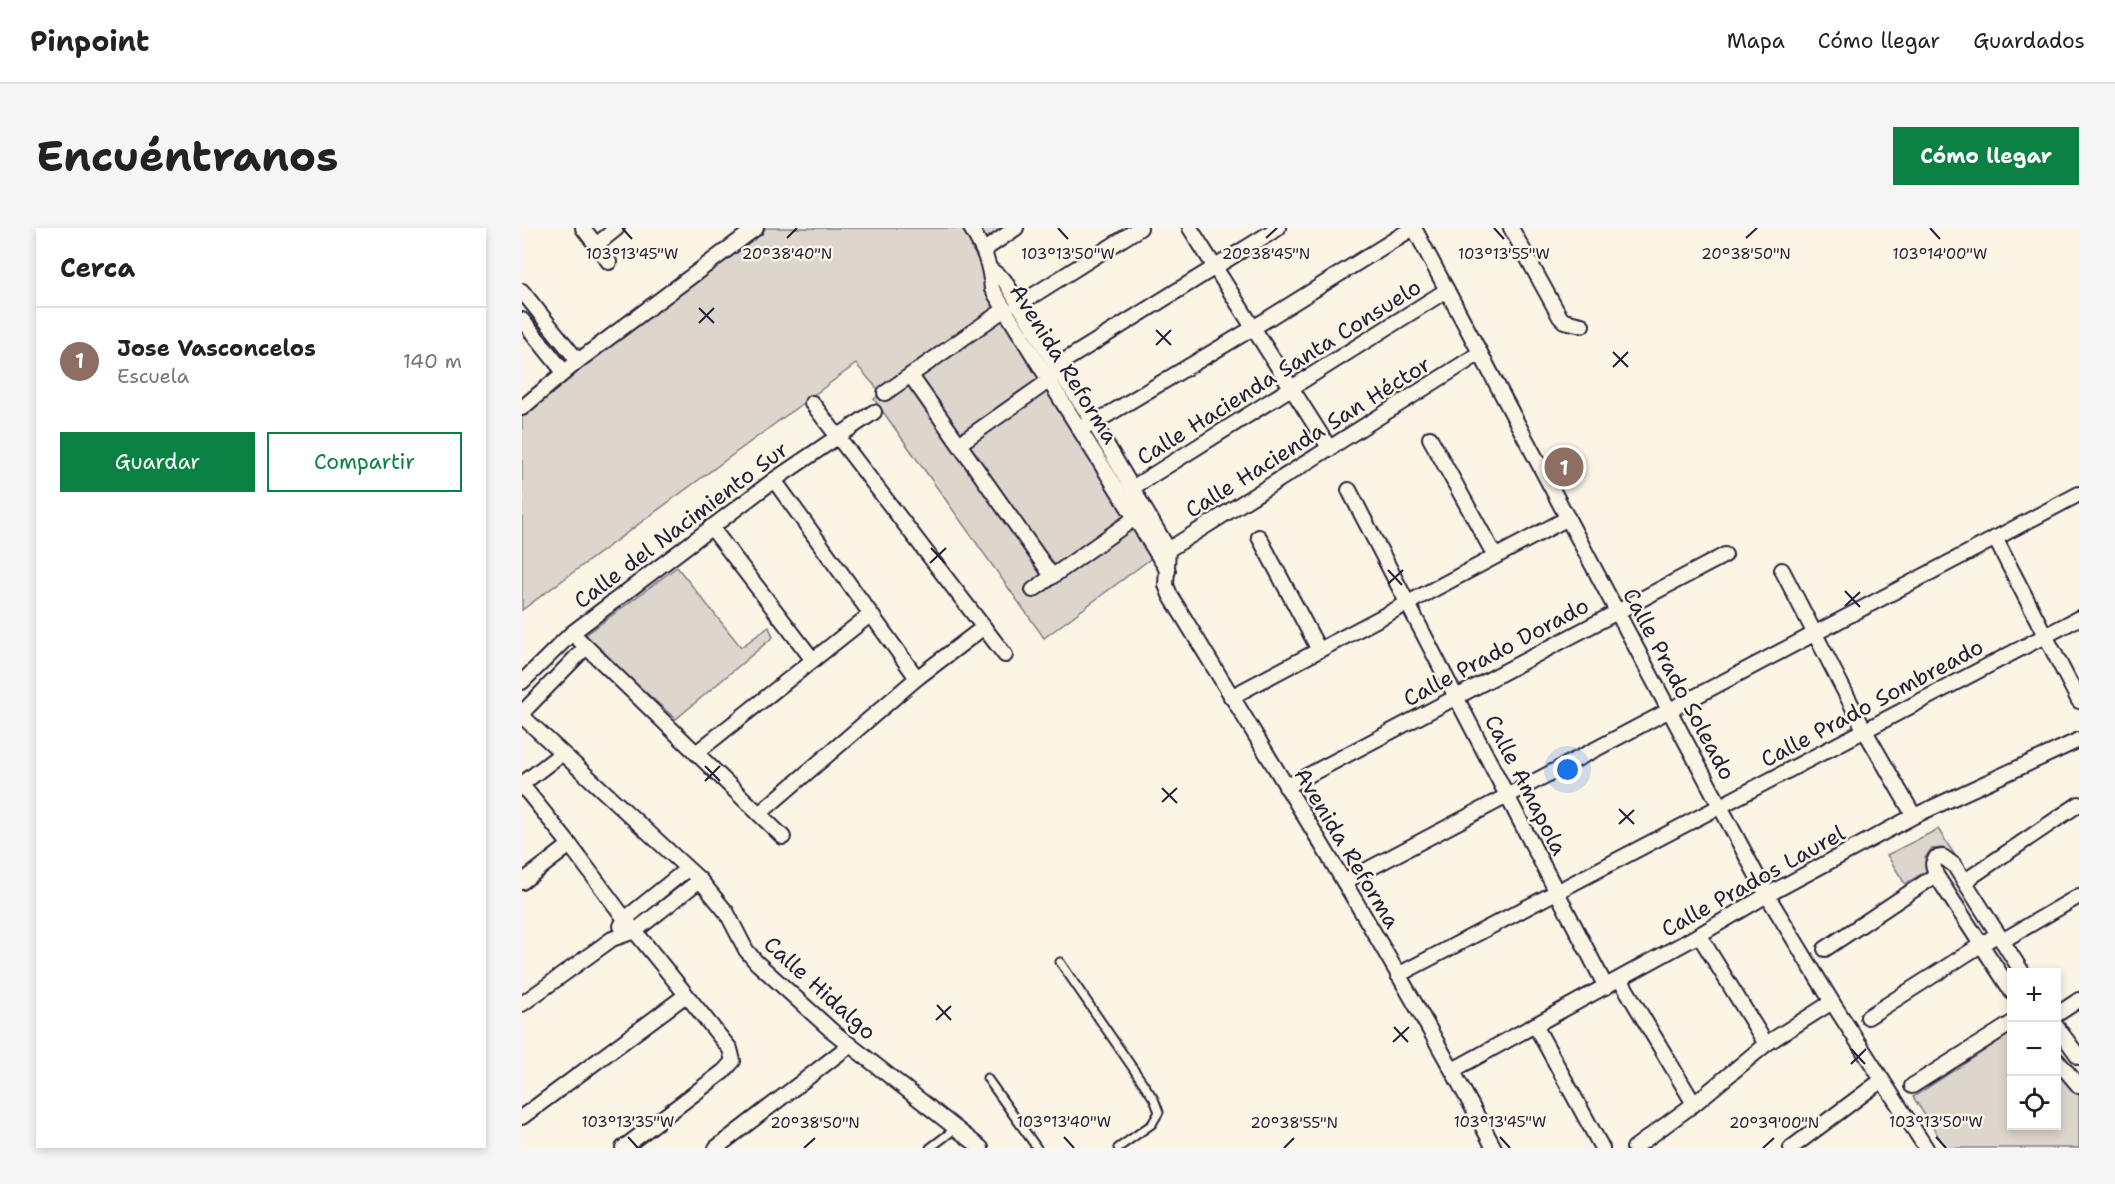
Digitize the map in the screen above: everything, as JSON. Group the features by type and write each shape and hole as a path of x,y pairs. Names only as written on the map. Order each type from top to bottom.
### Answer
{"street":[{"path":"583,228 609,262"},
{"path":"596,245 617,228"},
{"path":"522,408 578,361 756,228"},
{"name":"Avenida Reforma","path":"970,228 984,250 990,268 1004,280 1012,307 1050,380 1080,428 1140,514 1163,553 1168,571 1166,585 1170,596 1344,882 1454,1070 1494,1148"},
{"path":"984,250 1016,228"},
{"path":"885,393 1012,307 1140,228"},
{"path":"1190,228 1330,449"},
{"path":"1056,366 1278,228"},
{"path":"1080,428 1094,423 1253,328 1413,228"},
{"name":"Calle Prado Soleado","path":"1413,228 1767,895 1832,1002 1926,1148"},
{"path":"1511,228 1560,317 1564,321 1582,325"},
{"name":"Calle Hacienda Santa Consuelo","path":"1132,488 1447,290"},
{"path":"523,294 578,361"},
{"name":"Avenida Reforma","path":"1012,307 1056,366 1094,423 1132,488 1140,514"},
{"path":"522,320 564,372"},
{"name":"Calle Hacienda San Héctor","path":"1163,553 1480,353"},
{"path":"911,376 1052,576"},
{"path":"960,444 1050,380"},
{"path":"812,403 1005,655"},
{"name":"Calle del Nacimiento Sur","path":"522,682 572,633 774,480 874,412"},
{"path":"1430,438 1495,556"},
{"path":"774,480 917,678"},
{"name":"Calle Amapola","path":"1349,490 1606,987"},
{"path":"1344,882 2079,494"},
{"path":"1033,590 1140,514"},
{"path":"1231,697 1568,518"},
{"path":"711,527 813,660"},
{"path":"1259,537 1319,650"},
{"path":"1995,538 2079,701"},
{"name":"Calle Prado Dorado","path":"1286,786 1725,555"},
{"path":"1782,570 1865,730 1914,816"},
{"path":"696,753 871,614"},
{"name":"Calle Prado Sombreado","path":"1398,975 2079,618"},
{"path":"759,814 917,678 984,627"},
{"path":"572,633 783,837"},
{"name":"Calle del Nacimiento Sur","path":"522,714 586,647"},
{"name":"Calle Hidalgo","path":"522,714 561,754 700,880 727,914 746,950 756,962 850,1045 981,1148"},
{"name":"Calle Prados Laurel","path":"1454,1070 1620,980 1767,895 1914,816 2079,740"},
{"path":"561,754 522,785 626,920 730,1049 732,1061 724,1071 623,1148"},
{"path":"1965,881 2079,804"},
{"path":"522,882 570,845"},
{"path":"2007,985 1936,875 1933,864 1936,858 1943,857 1954,865 2019,968"},
{"path":"612,939 626,920 687,869"},
{"path":"1825,949 1936,875"},
{"path":"522,1004 612,939 635,931 700,880"},
{"path":"1869,1017 1980,945 2000,938 2079,896"},
{"path":"1699,935 1766,1044"},
{"path":"1620,980 1694,1104"},
{"path":"522,1118 686,995"},
{"path":"2061,1012 2079,1000"},
{"path":"1634,1148 1694,1104 1766,1044 1832,1002"},
{"path":"1535,1025 1602,1148"},
{"path":"1912,1086 2007,1026"},
{"path":"2061,1033 2079,1057"},
{"path":"716,1148 850,1045"},
{"path":"2061,1065 2079,1086"},
{"path":"1791,1148 1882,1080"}],"lane":[{"path":"1060,962 1154,1099 1160,1112 1152,1124 1118,1148"},
{"path":"987,1078 1037,1148"},
{"path":"930,1148 955,1129"}],"shaded area":[{"path":"754,228 1016,228 984,250 979,241 971,248 1161,551 1044,638 874,399 881,393 856,364 522,610 522,407"},
{"path":"677,567 741,647 769,627 773,637 676,719 583,637"},
{"path":"1938,829 1956,857 1943,848 1931,849 1925,858 1927,871 1905,884 1887,855"},
{"path":"2007,1036 2007,1130 2061,1130 2061,1074 2079,1094 2079,1148 1946,1148 1913,1097"}],"place":[{"name":"Jose Vasconcelos","path":"1564,467"}]}
